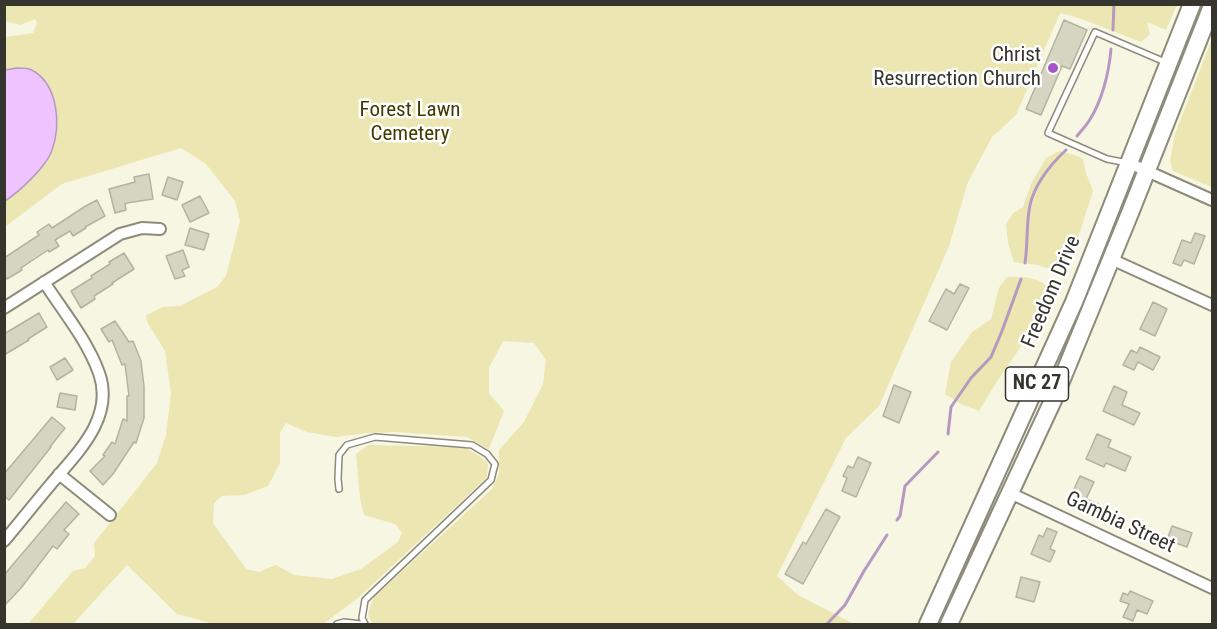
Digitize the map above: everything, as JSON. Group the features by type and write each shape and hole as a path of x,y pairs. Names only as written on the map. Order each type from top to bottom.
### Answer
{"main road":[{"name":"Freedom Drive","path":"928,624 1069,312 1192,4"},
{"name":"Freedom Drive","path":"949,624 1054,396 1212,6"}],"street":[{"path":"1129,163 1212,200"},
{"path":"4,308 120,234 142,228 160,229"},
{"path":"1111,259 1212,305"},
{"path":"4,541 85,445 96,425 101,408 102,393 99,375 88,349 44,282"},
{"path":"59,474 110,515"},
{"name":"Gambia Street","path":"1010,493 1212,588"}],"lane":[{"path":"1129,163 1107,159 1048,133 1095,32 1168,64"},
{"path":"337,624 344,622 363,624 365,600 491,480 495,464 487,454 472,445 375,436 347,445 339,455 339,489"}],"green space":[{"name":"Forest Lawn Cemetery","path":"5,5 1177,5 1166,30 1147,22 1150,34 1141,42 1060,13 1016,115 992,137 968,182 949,246 879,406 846,438 777,576 798,595 854,624 372,624 368,614 374,597 492,489 499,474 499,450 524,422 543,384 546,360 534,343 503,341 489,368 489,393 504,411 489,449 467,437 395,432 336,437 307,432 286,423 280,433 280,463 268,486 244,495 222,496 214,503 213,523 246,569 259,572 276,565 294,575 332,579 361,569 398,542 402,533 395,524 364,515 356,454 368,445 464,447 488,463 487,477 358,598 323,624 214,624 177,614 127,565 73,624 28,624 73,571 85,568 95,556 94,543 157,463 166,435 171,393 165,351 147,322 146,315 163,307 180,306 217,287 226,276 240,221 235,201 206,164 181,148 62,184 5,227 4,201 45,160 54,143 56,125 55,102 17,68 5,70 5,37 33,33 37,23 35,19 20,25 5,21"},
{"path":"1212,39 1212,187 1173,171 1170,161 1175,134"},
{"path":"1059,151 1083,159 1093,191 1069,266 1061,273 1038,265 1014,262 1008,243 1006,224 1013,213 1023,207 1031,184 1046,158"},
{"path":"1007,277 1038,280 1052,292 1047,308 979,411 945,394 951,362 972,332 991,319 999,288"}],"shaded area":[{"path":"27,68 43,79 53,97 57,118 55,140 45,163 25,185 5,201 5,70"}],"building":[{"name":"Christ Resurrection Church","path":"1064,20 1087,30 1070,69 1062,66 1041,115 1026,109"},
{"path":"149,174 153,199 127,203 125,204 126,210 115,213 109,189 135,182 134,177"},
{"path":"168,177 183,182 177,200 162,195"},
{"path":"200,196 209,213 190,222 182,205"},
{"path":"97,200 105,216 73,236 70,231 55,240 59,246 49,252 48,250 7,279 4,274 4,258 39,235 37,232 49,224 52,228"},
{"path":"190,228 209,234 204,250 185,245"},
{"path":"1195,233 1205,236 1194,264 1184,260 1181,266 1173,263 1182,240 1191,243"},
{"path":"183,250 189,267 182,270 185,276 175,279 166,256"},
{"path":"124,253 134,269 94,296 95,299 81,308 71,291"},
{"path":"960,284 969,288 947,330 929,321 946,289 954,294"},
{"path":"1153,302 1167,309 1155,336 1140,329"},
{"path":"39,313 47,327 4,355 4,334"},
{"path":"115,321 129,342 133,341 141,361 144,418 136,443 134,442 103,485 90,471 105,456 103,455 112,442 115,444 123,419 127,421 127,396 129,396 125,364 122,365 112,340 109,342 101,329"},
{"path":"1140,347 1160,357 1153,370 1138,362 1134,370 1123,365 1131,350 1137,353"},
{"path":"65,358 73,370 57,380 50,367"},
{"path":"894,385 911,392 899,423 883,416"},
{"path":"1114,386 1127,392 1122,405 1140,413 1134,425 1103,411"},
{"path":"60,393 77,396 75,410 57,407"},
{"path":"52,417 65,428 9,500 4,496 4,474"},
{"path":"1097,434 1111,440 1108,447 1131,457 1125,471 1106,463 1104,467 1086,459"},
{"path":"858,457 871,463 856,497 842,491 847,478 843,476 848,466 853,468"},
{"path":"1080,476 1094,482 1086,499 1098,504 1094,514 1068,502"},
{"path":"66,502 79,514 64,530 69,534 57,549 53,546 4,606 4,575"},
{"path":"826,509 840,517 803,584 785,574 803,542 806,544"},
{"path":"1172,526 1192,533 1187,547 1167,540"},
{"path":"1047,528 1057,532 1050,549 1055,551 1050,562 1031,554 1039,535 1043,537"},
{"path":"1021,577 1040,582 1034,602 1016,597"},
{"path":"1130,591 1153,601 1147,614 1137,610 1133,621 1123,617 1129,604 1120,601 1123,593 1128,595"}],"waterway":[{"path":"1113,30 1114,4"},
{"path":"1077,136 1094,113 1101,96 1109,68 1111,49"},
{"path":"1025,263 1032,197 1044,175 1066,150"},
{"path":"948,434 951,407 971,378 991,357 1021,279"},
{"path":"897,520 900,516 905,486 938,452"},
{"path":"827,624 845,605 887,535"}],"place":[{"name":"Christ Resurrection Church","path":"1053,68"}]}
